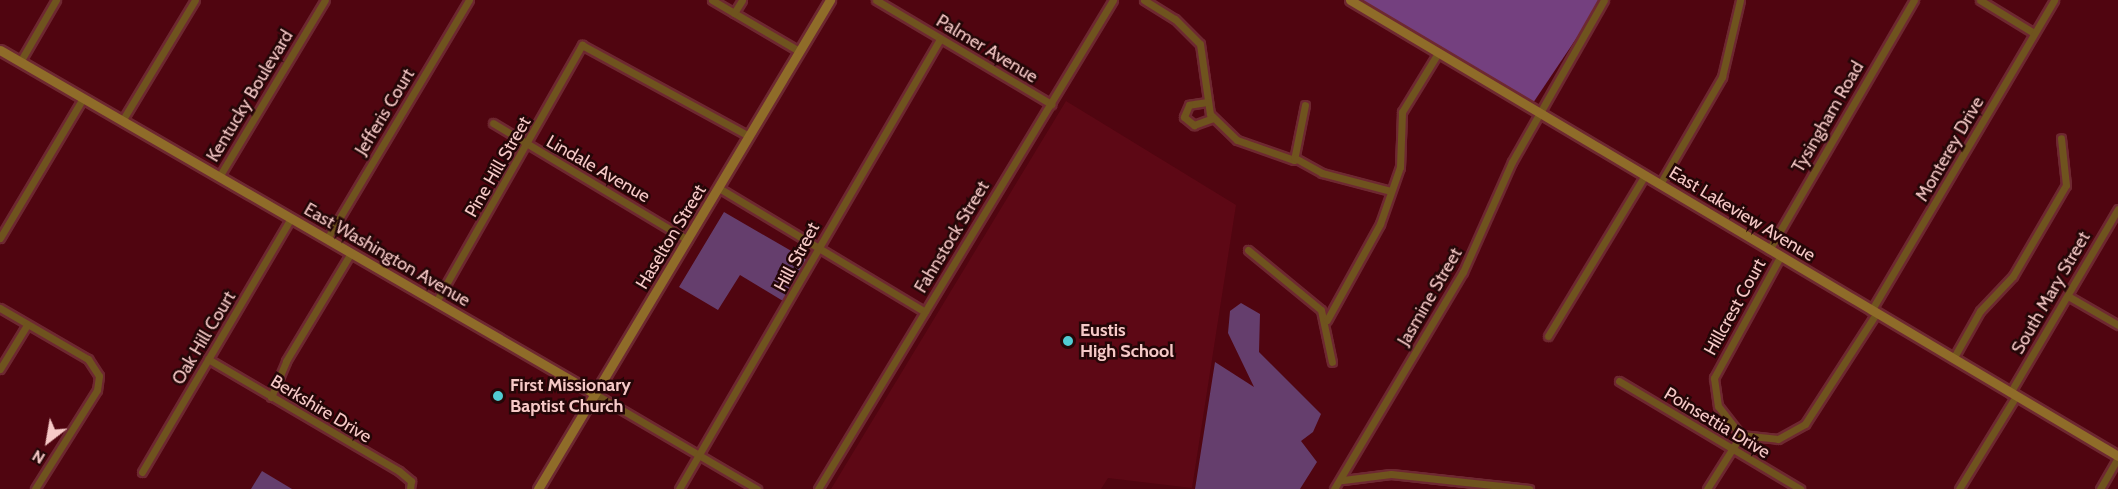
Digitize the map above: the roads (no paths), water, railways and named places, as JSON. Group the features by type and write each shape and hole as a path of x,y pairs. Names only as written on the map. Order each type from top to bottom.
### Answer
{"street":[{"path":"20,62 56,0"},
{"path":"122,121 195,0"},
{"name":"Kentucky Boulevard","path":"219,177 325,0"},
{"name":"Jefferis Court","path":"327,239 469,0"},
{"path":"712,0 800,51"},
{"path":"734,13 742,0"},
{"name":"Haselton Street","path":"538,489 830,0"},
{"name":"Palmer Avenue","path":"876,0 1051,104"},
{"name":"Fahnstock Street","path":"818,489 1113,0"},
{"path":"1144,0 1175,19 1200,44 1207,102 1213,118 1237,140 1295,158 1322,173 1391,190"},
{"name":"East Lakeview Avenue","path":"1350,0 2118,457"},
{"name":"Jasmine Street","path":"1334,489 1343,480 1463,272 1539,111 1604,0"},
{"path":"1660,184 1722,77 1740,0"},
{"name":"Tysingham Road","path":"1769,250 1914,0"},
{"path":"1980,0 2034,33"},
{"name":"Monterey Drive","path":"1874,312 2054,0"},
{"name":"Hill Street","path":"678,489 940,39"},
{"name":"Pine Hill Street","path":"436,302 528,146 582,45 646,75 750,136"},
{"name":"East Washington Avenue","path":"0,50 757,489"},
{"path":"1327,320 1367,251 1400,167 1402,112 1438,53"},
{"path":"0,238 83,98"},
{"path":"1207,102 1189,105 1184,117 1194,124 1213,118"},
{"path":"1295,158 1305,105"},
{"name":"Lindale Avenue","path":"493,123 688,240"},
{"path":"1953,359 1980,311 2013,276 2066,185 2061,138"},
{"path":"1548,336 1645,175"},
{"path":"719,188 925,312"},
{"name":"South Mary Street","path":"1959,489 2118,209"},
{"name":"Oak Hill Court","path":"142,472 291,218"},
{"path":"1248,250 1298,286 1327,320 1332,362"},
{"path":"271,397 286,361 351,253"},
{"name":"Hillcrest Court","path":"1741,435 1718,406 1714,378 1780,256"},
{"path":"2068,297 2118,325"},
{"path":"0,308 88,359 99,376 97,390 35,489"},
{"path":"1707,489 1741,435 1778,439 1805,424 1874,312"},
{"path":"0,369 27,325"},
{"name":"Berkshire Drive","path":"208,359 399,471 411,482 410,489"},
{"name":"Poinsettia Drive","path":"1619,381 1800,489"},
{"path":"2100,489 2118,457"},
{"path":"1343,480 1391,474 1529,489"}],"place":[{"name":"Eustis High School","path":"1068,341"},
{"name":"First Missionary Baptist Church","path":"498,396"}]}
